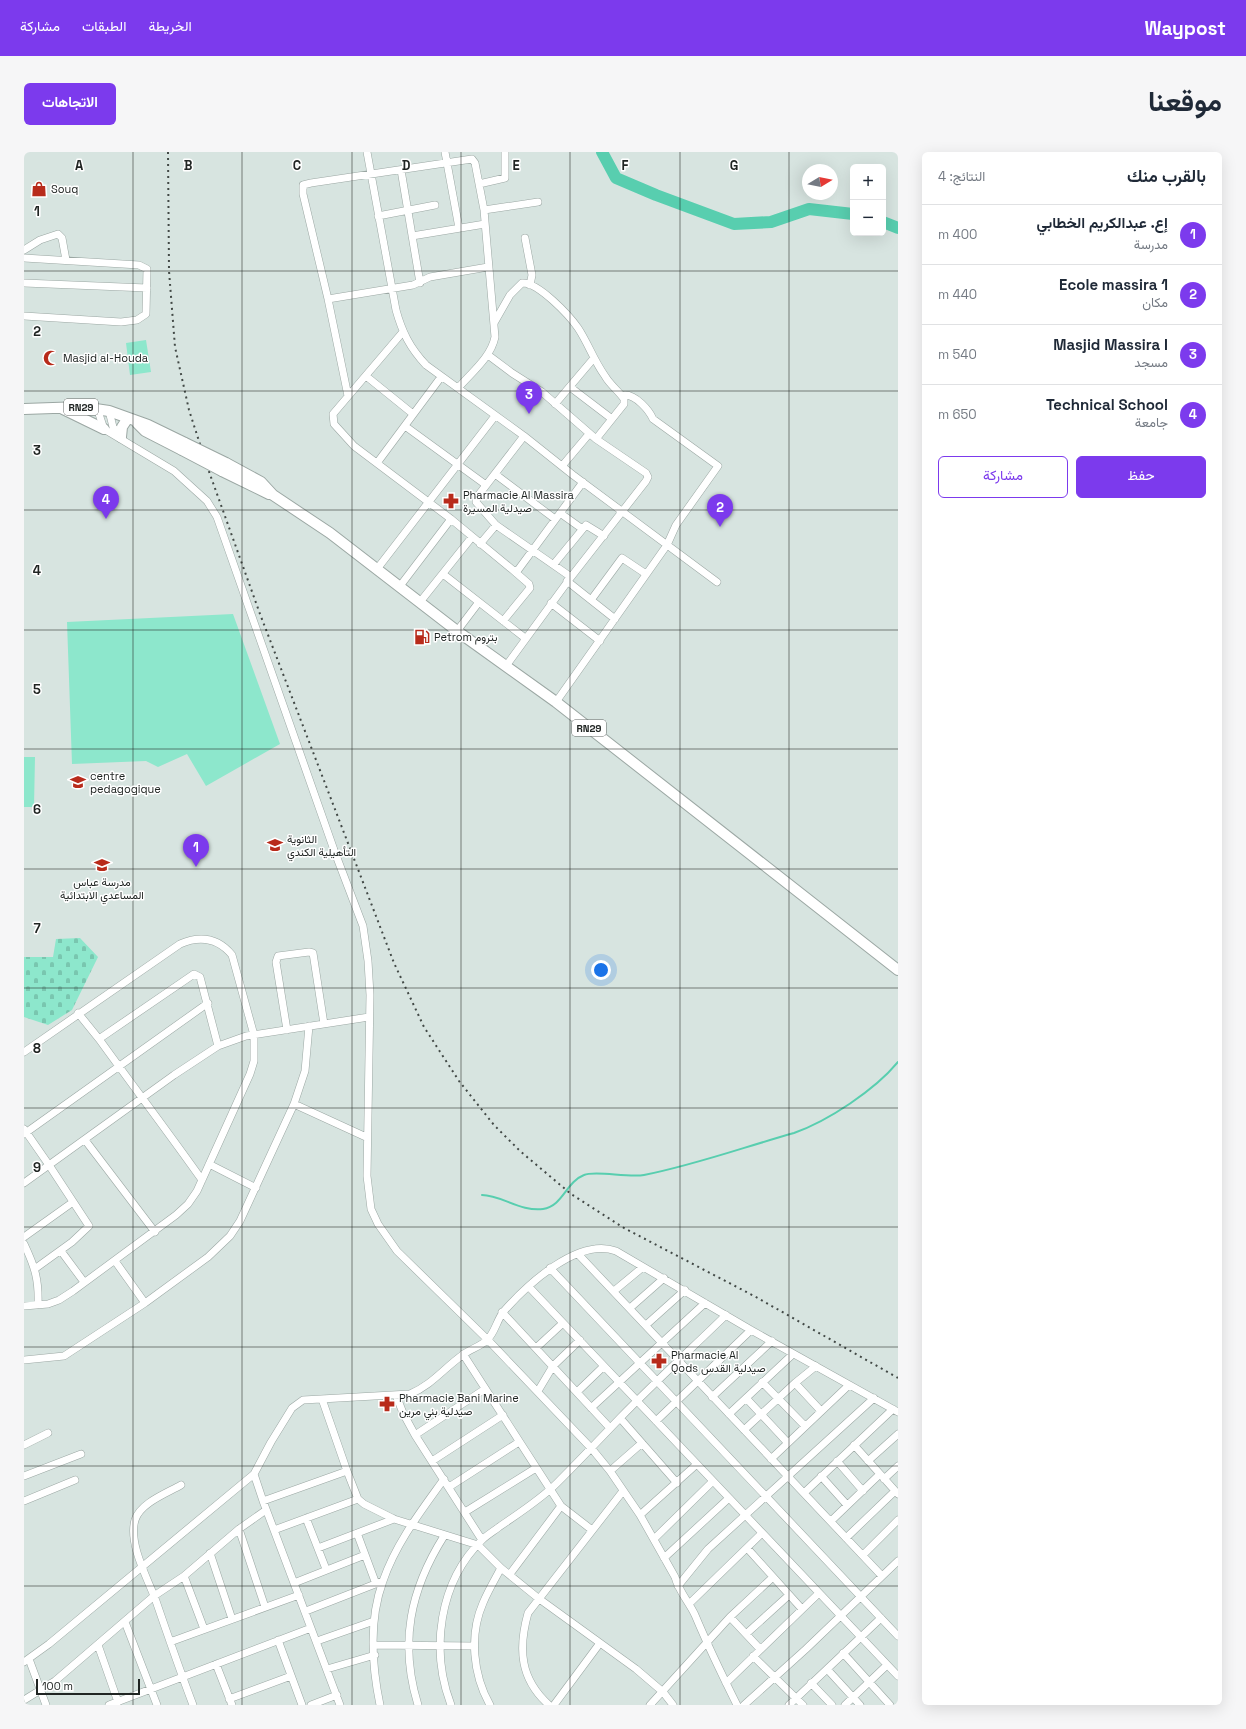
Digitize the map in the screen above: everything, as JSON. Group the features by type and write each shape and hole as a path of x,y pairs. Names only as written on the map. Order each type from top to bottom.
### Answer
{"highway":[{"name":"RN29","path":"24,410 60,407 97,408 109,411 132,420 145,431 184,447 224,467 273,495 330,533 457,631 556,702 898,970"},
{"path":"60,407 104,429"},
{"path":"124,439 122,427 132,420"}],"street":[{"path":"367,152 392,289 402,333 418,356 441,376 524,436 717,582"},
{"path":"445,152 459,228"},
{"path":"479,184 505,178 505,152"},
{"path":"348,396 328,299 303,194 303,185 473,159 484,210 493,324 493,345 488,355 459,388"},
{"path":"401,170 420,283"},
{"path":"484,210 538,202"},
{"path":"378,216 435,205"},
{"path":"412,236 485,224"},
{"path":"24,250 40,240 58,234 62,238 66,260"},
{"path":"525,238 532,275 530,285"},
{"path":"24,258 144,266 147,271 148,288 146,314 137,320 121,322 24,316"},
{"path":"328,299 392,289 420,283 430,277 488,268"},
{"path":"24,283 148,288"},
{"path":"493,324 510,295 519,285 524,283 540,291 563,311 578,329 606,378 623,397 624,404 596,440"},
{"path":"402,333 334,414 334,424 354,446 451,519 529,584 530,588 503,621"},
{"path":"488,355 512,373 542,392 596,440 647,474 646,481 569,579 506,666"},
{"path":"555,404 594,358"},
{"path":"366,376 413,414"},
{"path":"377,463 441,376"},
{"path":"570,387 612,419"},
{"path":"556,702 667,545 676,525 718,466 653,419 650,413 631,395 626,394 623,397"},
{"path":"97,408 104,429 155,458 191,485 207,501 217,517 334,850 363,926 368,961 369,1018 366,1137 368,1193 378,1224 397,1251 538,1391 592,1449 610,1471 640,1515 675,1577 678,1586 689,1604 706,1644 737,1705"},
{"path":"109,411 113,427 124,439"},
{"path":"377,569 495,416"},
{"path":"405,426 486,485"},
{"path":"562,466 589,434"},
{"path":"524,436 477,497 476,502 496,525 554,564 591,600 615,619"},
{"path":"495,474 555,519"},
{"path":"514,571 518,570 583,482"},
{"path":"560,513 581,528"},
{"path":"400,586 451,519"},
{"path":"480,544 496,525"},
{"path":"554,564 581,528 587,525 604,536"},
{"path":"420,602 472,537"},
{"path":"591,600 622,558 646,574"},
{"path":"443,574 525,638"},
{"path":"457,631 479,602"},
{"path":"551,603 600,641"},
{"path":"24,1052 180,944 191,939 208,939 225,947 232,955 254,1035 254,1056 250,1074 202,1180 188,1204 155,1232 116,1261 58,1300 38,1305 24,1306"},
{"path":"287,1030 276,962 278,956 309,952 313,953 324,1024"},
{"path":"99,1040 194,974 200,977 218,1046"},
{"path":"36,1268 85,1232 89,1226 49,1165 25,1132 118,1068 208,1003"},
{"path":"78,1014 99,1040 118,1068 143,1097 202,1180"},
{"path":"24,1183 143,1097 218,1046 237,1038 369,1018"},
{"path":"24,1360 64,1356 145,1303 208,1257 230,1236 240,1221 256,1188 294,1104 305,1071 310,1026"},
{"path":"294,1104 366,1137"},
{"path":"85,1140 155,1232"},
{"path":"209,1164 256,1188"},
{"path":"24,1237 73,1202"},
{"path":"24,1244 36,1268 39,1287 38,1305"},
{"path":"46,1705 41,1691 26,1661 254,1474 270,1442 292,1408 303,1400 410,1394 420,1390 434,1380 463,1354 488,1340 502,1312 550,1268 578,1254 608,1248 664,1278 793,1354 895,1410 854,1445 804,1493"},
{"path":"61,1251 84,1282"},
{"path":"578,1254 882,1576"},
{"path":"116,1261 145,1303"},
{"path":"614,1291 643,1267"},
{"path":"550,1268 898,1636"},
{"path":"630,1308 664,1278"},
{"path":"529,1287 898,1676"},
{"path":"646,1325 685,1290"},
{"path":"591,1408 705,1303"},
{"path":"502,1312 610,1428"},
{"path":"451,1705 444,1686 439,1646 444,1608 450,1588 468,1556 480,1542 550,1491 637,1401 726,1315"},
{"path":"536,1348 563,1323"},
{"path":"656,1421 752,1330"},
{"path":"538,1391 553,1366 580,1340"},
{"path":"712,1397 772,1341"},
{"path":"463,1354 550,1491 561,1506 592,1530"},
{"path":"728,1414 793,1354"},
{"path":"577,1392 604,1366"},
{"path":"744,1430 778,1398 816,1366"},
{"path":"762,1382 805,1426"},
{"path":"795,1383 821,1411"},
{"path":"771,1459 849,1385"},
{"path":"415,1435 485,1389"},
{"path":"396,1395 403,1413 415,1435 465,1512 480,1542 501,1568 538,1598 636,1669 664,1692 673,1705"},
{"path":"746,1398 788,1442"},
{"path":"678,1586 708,1549 874,1398"},
{"path":"322,1399 358,1499 364,1504 394,1518 444,1536 480,1542"},
{"path":"432,1461 503,1415"},
{"path":"620,1418 677,1483"},
{"path":"24,1445 48,1433"},
{"path":"868,1461 898,1434"},
{"path":"449,1487 519,1442"},
{"path":"610,1471 642,1443"},
{"path":"846,1538 897,1492 854,1445"},
{"path":"24,1476 81,1454"},
{"path":"837,1461 863,1490"},
{"path":"640,1515 697,1464"},
{"path":"831,1521 863,1490 898,1466"},
{"path":"465,1512 536,1468"},
{"path":"263,1501 347,1471"},
{"path":"254,1474 266,1510 306,1611 340,1705"},
{"path":"821,1476 847,1505"},
{"path":"380,1705 376,1679 374,1645 374,1620 379,1582 412,1524 444,1479"},
{"path":"24,1501 75,1480"},
{"path":"654,1539 713,1481"},
{"path":"181,1485 154,1500 142,1510 135,1519 134,1533 142,1567 154,1596 193,1705"},
{"path":"549,1705 530,1682 524,1666 522,1650 523,1631 528,1613 538,1598 623,1491"},
{"path":"664,1558 729,1498"},
{"path":"274,1530 358,1499"},
{"path":"510,1574 561,1506"},
{"path":"24,1700 41,1691 98,1646 154,1596 184,1576 239,1529 266,1510"},
{"path":"306,1518 326,1569"},
{"path":"318,1548 394,1518"},
{"path":"863,1555 898,1520"},
{"path":"239,1529 266,1607"},
{"path":"357,1533 365,1555 379,1582"},
{"path":"689,1604 762,1533"},
{"path":"418,1705 409,1667 408,1646 414,1600 424,1571 444,1536"},
{"path":"748,1548 802,1609"},
{"path":"210,1553 232,1619"},
{"path":"294,1583 326,1569 365,1555"},
{"path":"744,1705 898,1561"},
{"path":"490,1705 478,1676 474,1646 476,1624 482,1604 501,1568"},
{"path":"184,1576 204,1629"},
{"path":"650,1705 664,1692 730,1617 773,1577"},
{"path":"306,1611 379,1582"},
{"path":"726,1683 819,1593"},
{"path":"170,1642 299,1594"},
{"path":"746,1634 790,1595"},
{"path":"730,1617 760,1649"},
{"path":"789,1705 843,1652 881,1618"},
{"path":"317,1641 374,1620"},
{"path":"125,1622 152,1688 157,1705"},
{"path":"109,1705 311,1628"},
{"path":"278,1640 302,1705"},
{"path":"554,1705 600,1643"},
{"path":"374,1645 474,1646"},
{"path":"98,1646 118,1702"},
{"path":"843,1652 890,1705"},
{"path":"327,1669 375,1655"},
{"path":"753,1656 802,1705"},
{"path":"216,1664 230,1702 291,1676"},
{"path":"845,1705 887,1665"},
{"path":"827,1669 860,1705"},
{"path":"811,1683 832,1705"},
{"path":"311,1705 337,1696"}],"green space":[{"path":"146,340 151,372 130,375 126,343"},
{"name":"centre pedagogique","path":"233,614 280,744 206,786 187,754 158,767 146,761 72,764 67,622"},
{"path":"24,757 35,757 34,807 24,807"},
{"path":"80,938 98,957 72,1010 48,1025 24,1017 24,957 53,957 56,939"}],"waterway":[{"path":"602,152 616,178 656,195 734,224 771,222 809,209 850,214"},
{"path":"886,223 898,228"},
{"path":"482,1195 527,1208 543,1209 550,1207 560,1199 573,1183 584,1175 596,1173 629,1176 644,1175 701,1161 794,1133 821,1121 850,1104 877,1083 898,1062"}],"railway":[{"path":"168,152 169,271 175,347 189,410 207,466 260,614 394,963 424,1027 459,1081 494,1125 520,1151 571,1194 624,1228 756,1297 898,1378"}],"place":[{"name":"Souq","path":"39,189"},
{"name":"Masjid al-Houda","path":"51,358"},
{"name":"Masjid Massira I","path":"529,414"},
{"name":"Pharmacie Al Massira صيدلية المسيرة","path":"451,501"},
{"name":"Technical School","path":"106,519"},
{"name":"Ecole massira 1","path":"720,527"},
{"name":"Petrom بتروم","path":"422,637"},
{"name":"centre pedagogique","path":"78,782"},
{"name":"الثانوية التأهيلية الكندي","path":"275,845"},
{"name":"مدرسة عباس المساعدي الابتدائية","path":"102,865"},
{"name":"إع. عبدالكريم الخطابي","path":"196,867"},
{"name":"Pharmacie Al Qods صيدلية القدس","path":"659,1361"},
{"name":"Pharmacie Bani Marine صيدلية بني مرين","path":"387,1404"}]}
